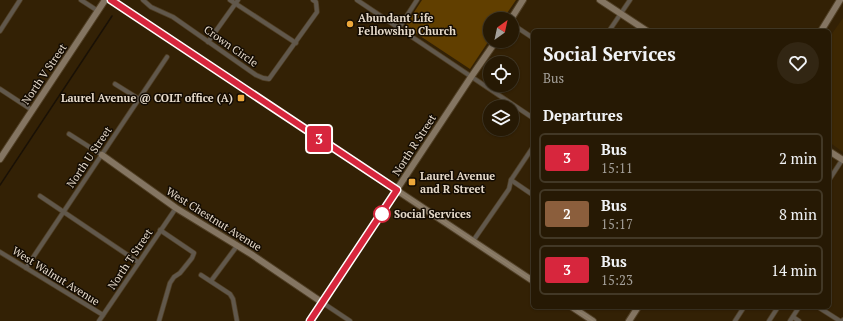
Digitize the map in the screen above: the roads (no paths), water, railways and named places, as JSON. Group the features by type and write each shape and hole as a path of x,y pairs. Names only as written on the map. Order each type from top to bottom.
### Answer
{"street":[{"path":"0,31 20,0"},
{"path":"81,0 98,12"},
{"name":"North V Street","path":"0,159 105,0"},
{"path":"111,0 531,280"},
{"name":"Crown Circle","path":"143,0 151,7 173,17 256,74 263,78 269,79 318,12 316,2 312,0"},
{"path":"230,0 237,2 296,43"},
{"path":"357,0 531,117"},
{"path":"399,28 417,0"},
{"path":"515,12 523,0"},
{"path":"600,0 644,29"},
{"path":"610,29 630,0"},
{"path":"821,29 840,0"},
{"path":"208,42 237,2"},
{"path":"519,29 531,37"},
{"name":"North R Street","path":"310,321 470,77 491,48"},
{"name":"North U Street","path":"26,268 167,57"},
{"path":"115,84 139,100"},
{"path":"0,89 32,110"},
{"name":"West Chestnut Avenue","path":"68,134 102,155 176,208 237,246 350,321"},
{"path":"473,241 508,189 531,150"},
{"path":"831,152 843,160 831,177"},
{"path":"512,180 531,194"},
{"path":"40,196 138,262"},
{"name":"North T Street","path":"99,321 176,208"},
{"path":"159,321 170,283 174,277 180,273 192,258 194,253 160,230"},
{"path":"211,281 237,246"},
{"name":"West Walnut Avenue","path":"0,252 103,315"},
{"path":"201,275 230,294 233,299 237,321"},
{"path":"575,309 593,321"},
{"path":"629,321 637,309"},
{"path":"735,321 743,309"},
{"path":"769,321 777,309"},
{"path":"790,321 798,309"},
{"path":"821,309 842,321"},
{"path":"793,317 800,321"}],"waterway":[{"path":"0,185 112,16"}],"railway":[{"path":"111,0 531,280"},
{"path":"575,309 593,321"}],"place":[{"name":"Abundant Life Fellowship Church","path":"350,24"},
{"name":"Laurel Avenue @ COLT office (A)","path":"241,98"},
{"name":"Laurel Avenue and R Street","path":"412,182"},
{"name":"Social Services","path":"382,214"}]}
